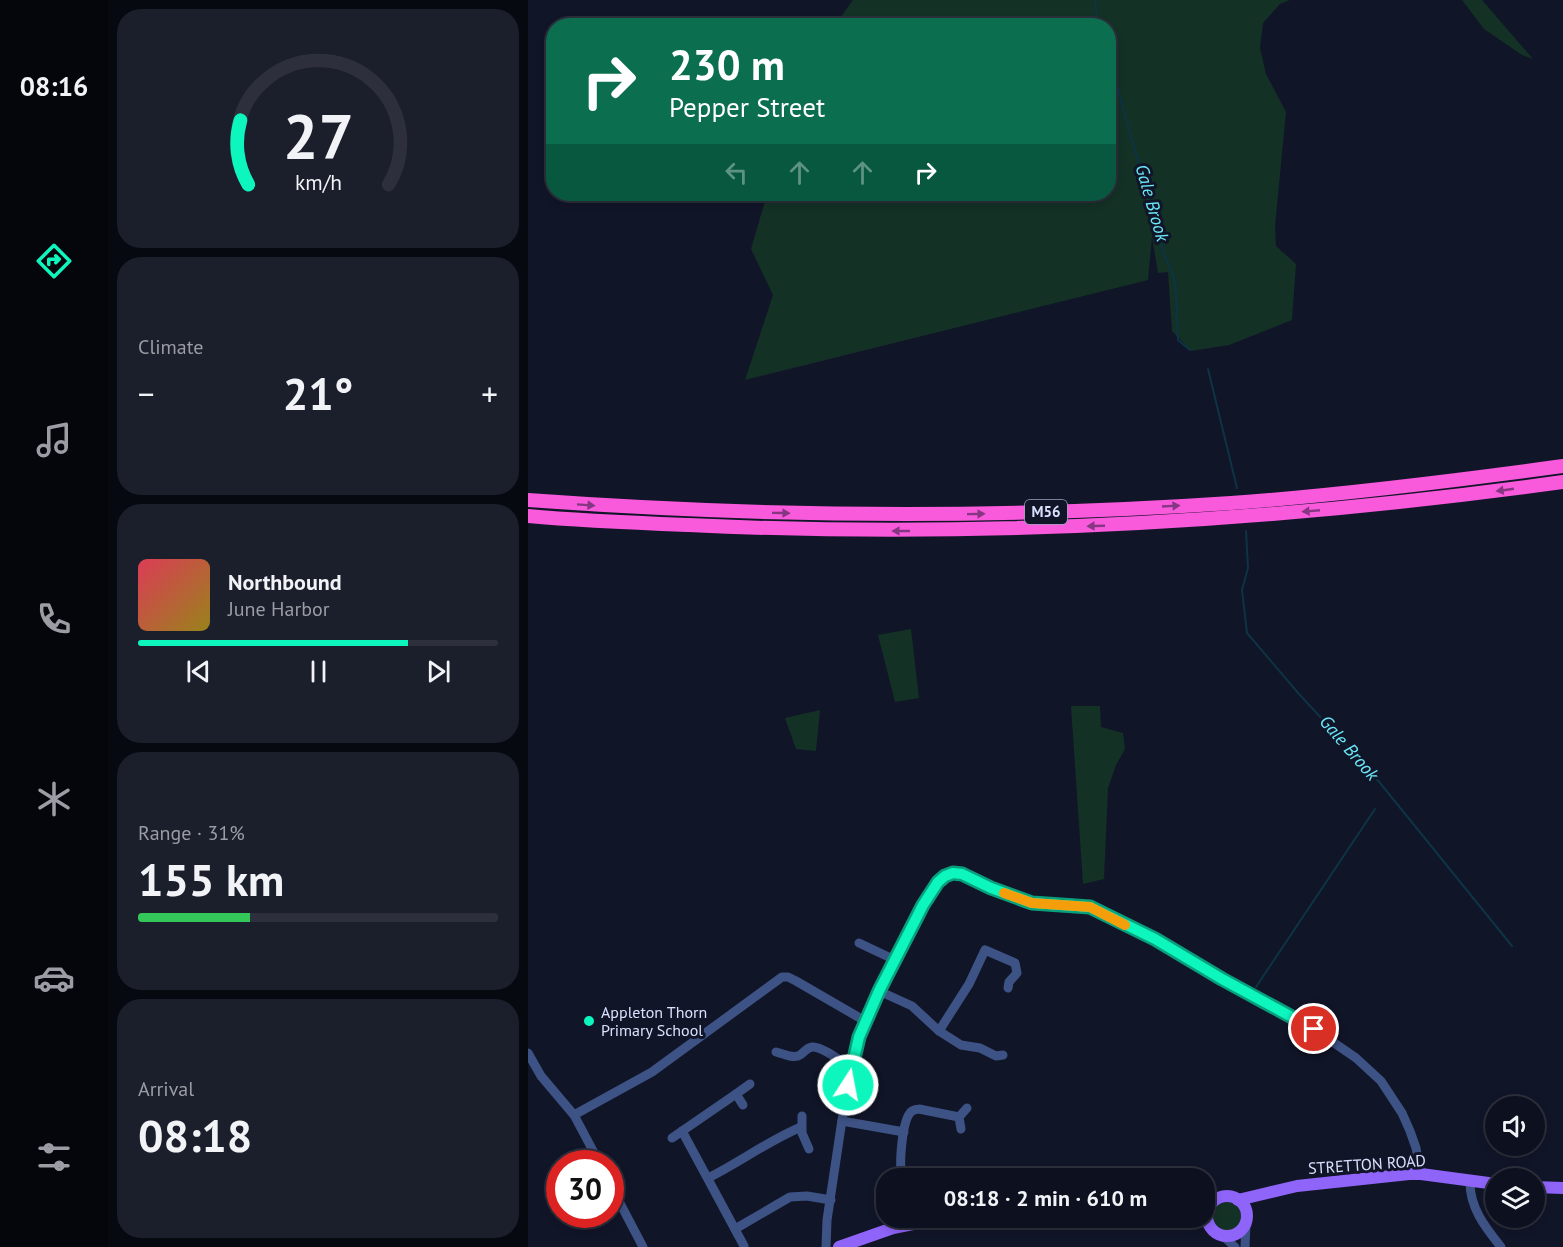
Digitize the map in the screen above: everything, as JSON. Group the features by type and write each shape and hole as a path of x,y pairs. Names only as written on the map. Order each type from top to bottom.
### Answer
{"highway":[{"name":"M56","path":"528,500 753,513 898,515 1040,513 1232,503 1363,492 1563,466"},
{"name":"M56","path":"528,516 841,531 1038,528 1162,523 1329,510 1563,482"}],"main road":[{"name":"STRETTON ROAD","path":"1238,1200 1314,1184 1421,1174 1485,1182"},
{"path":"1545,1187 1563,1188"},
{"name":"STRETTON ROAD","path":"1246,1220 1257,1204 1278,1191"},
{"path":"1213,1228 1222,1235 1234,1235 1243,1228 1246,1220 1246,1210 1238,1200 1221,1197 1215,1201"},
{"path":"839,1247 893,1228"}],"street":[{"path":"826,1247 851,1068 865,1021 923,905 938,882 953,873 962,874 991,888 1032,903 1090,907 1155,939 1222,979 1314,1029 1356,1058 1381,1081 1402,1113 1416,1148 1421,1174"},
{"path":"856,944 895,960"},
{"path":"939,1031 969,984 985,950 1019,964 1017,973 1009,982 1008,988"},
{"path":"573,1115 652,1072 782,977 796,981 865,1021"},
{"path":"879,991 912,1006 939,1031 961,1045 980,1048 996,1056 1004,1055"},
{"path":"777,1052 795,1057 800,1056 807,1049 820,1048 851,1068"},
{"path":"528,1053 542,1077 573,1115 592,1150"},
{"path":"672,1138 750,1084"},
{"path":"736,1094 743,1105"},
{"path":"959,1117 967,1108"},
{"path":"900,1168 904,1132 909,1113 919,1109 959,1117"},
{"path":"802,1116 801,1127 809,1149"},
{"path":"959,1117 961,1129"},
{"path":"842,1121 904,1132"},
{"path":"708,1178 734,1165 769,1142 801,1127"},
{"path":"682,1131 744,1246"},
{"path":"1470,1180 1474,1208 1501,1247"},
{"path":"735,1229 790,1197 807,1196 831,1200"},
{"path":"624,1211 643,1247"},
{"path":"1245,1247 1246,1220"},
{"path":"1222,1235 1235,1247"}],"green space":[{"path":"853,0 1290,0 1280,4 1263,23 1260,48 1266,74 1286,112 1275,226 1276,246 1296,264 1292,320 1229,345 1191,351 1172,331 1168,272 1158,273 1152,237 1148,280 745,380 773,295 751,249 765,201 1116,201 1116,18 840,18"},
{"path":"1462,0 1482,0 1533,59 1522,55 1484,29"},
{"path":"911,629 919,698 895,702 878,635"},
{"path":"1071,706 1100,706 1101,727 1123,733 1125,749 1116,765 1108,788 1104,879 1083,884"},
{"path":"820,710 816,751 796,749 785,718"},
{"path":"1222,1201 1234,1201 1243,1210 1243,1222 1234,1231 1222,1231 1215,1224 1215,1208"}],"waterway":[{"name":"Gale Brook","path":"1095,0 1097,18"},
{"name":"Gale Brook","path":"1116,83 1163,251 1174,279 1178,340 1190,350"},
{"name":"Gale Brook","path":"1208,369 1237,488"},
{"name":"Gale Brook","path":"1246,531 1248,568 1242,590 1247,633 1299,694 1372,773 1512,946"},
{"path":"1256,987 1375,809"}],"slow traffic":[{"path":"1004,893 1032,903 1090,907 1125,925"}],"place":[{"name":"Appleton Thorn Primary School","path":"589,1021"}],"route":[{"path":"848,1085 859,1037 879,991 923,905 938,882 953,873 962,874 991,888 1032,903 1090,907 1155,939 1222,979 1314,1029"}]}
